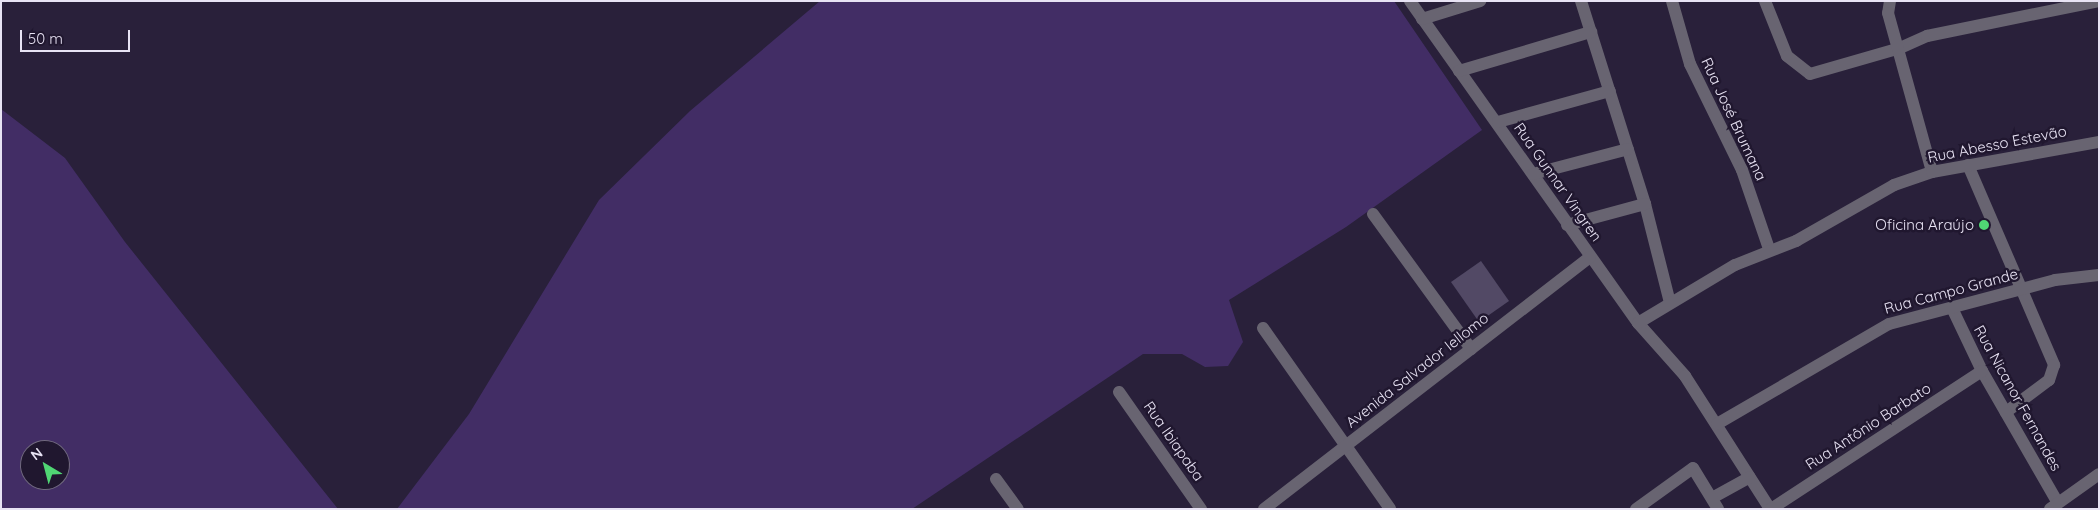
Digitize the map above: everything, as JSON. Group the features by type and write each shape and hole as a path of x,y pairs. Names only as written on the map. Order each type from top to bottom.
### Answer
{"street":[{"name":"Rua Gunnar Vingren","path":"1410,1 1498,122 1567,225 1638,323 1685,376 1771,509"},
{"path":"1422,18 1480,1"},
{"path":"1581,1 1645,204 1670,303"},
{"name":"Rua José Brumana","path":"1672,1 1690,64 1742,170 1769,249"},
{"path":"1765,1 1787,56 1803,72 1810,74 1900,48 1927,36 2099,1"},
{"path":"1881,1 1889,7 1932,172"},
{"path":"1459,70 1591,32"},
{"path":"1498,122 1610,91"},
{"name":"Rua Abesso Estevão","path":"1638,323 1670,303 1769,249 1796,241 1881,191 1932,172 2099,142"},
{"path":"1533,174 1628,149"},
{"path":"1968,165 2019,289 2054,365 2049,380 2006,412"},
{"path":"1567,225 1645,204"},
{"path":"1373,214 1471,349"},
{"name":"Avenida Salvador Iellomo","path":"1264,509 1590,257"},
{"name":"Rua Campo Grande","path":"1717,424 1889,324 2019,289 2099,275"},
{"name":"Rua Nicanor Fernandes","path":"1952,308 1982,371 2006,412 2054,506"},
{"path":"1263,328 1390,509"},
{"name":"Rua Antônio Barbato","path":"1771,509 1982,371"},
{"name":"Rua Ibiapaba","path":"1119,392 1201,509"},
{"path":"1636,509 1689,469 1698,472 1715,503 1750,477"},
{"path":"2054,506 2099,474"},
{"path":"996,478 1018,509"}],"shaded area":[{"path":"820,1 1394,1 1482,130 1346,227 1229,300 1243,342 1228,366 1205,367 1182,354 1143,354 912,509 397,509 469,414 599,200 690,111"},
{"path":"1,109 65,158 125,242 338,509 1,509"}],"building":[{"path":"1481,261 1509,301 1479,322 1451,282"}],"place":[{"name":"Oficina Araújo","path":"1984,225"}]}
